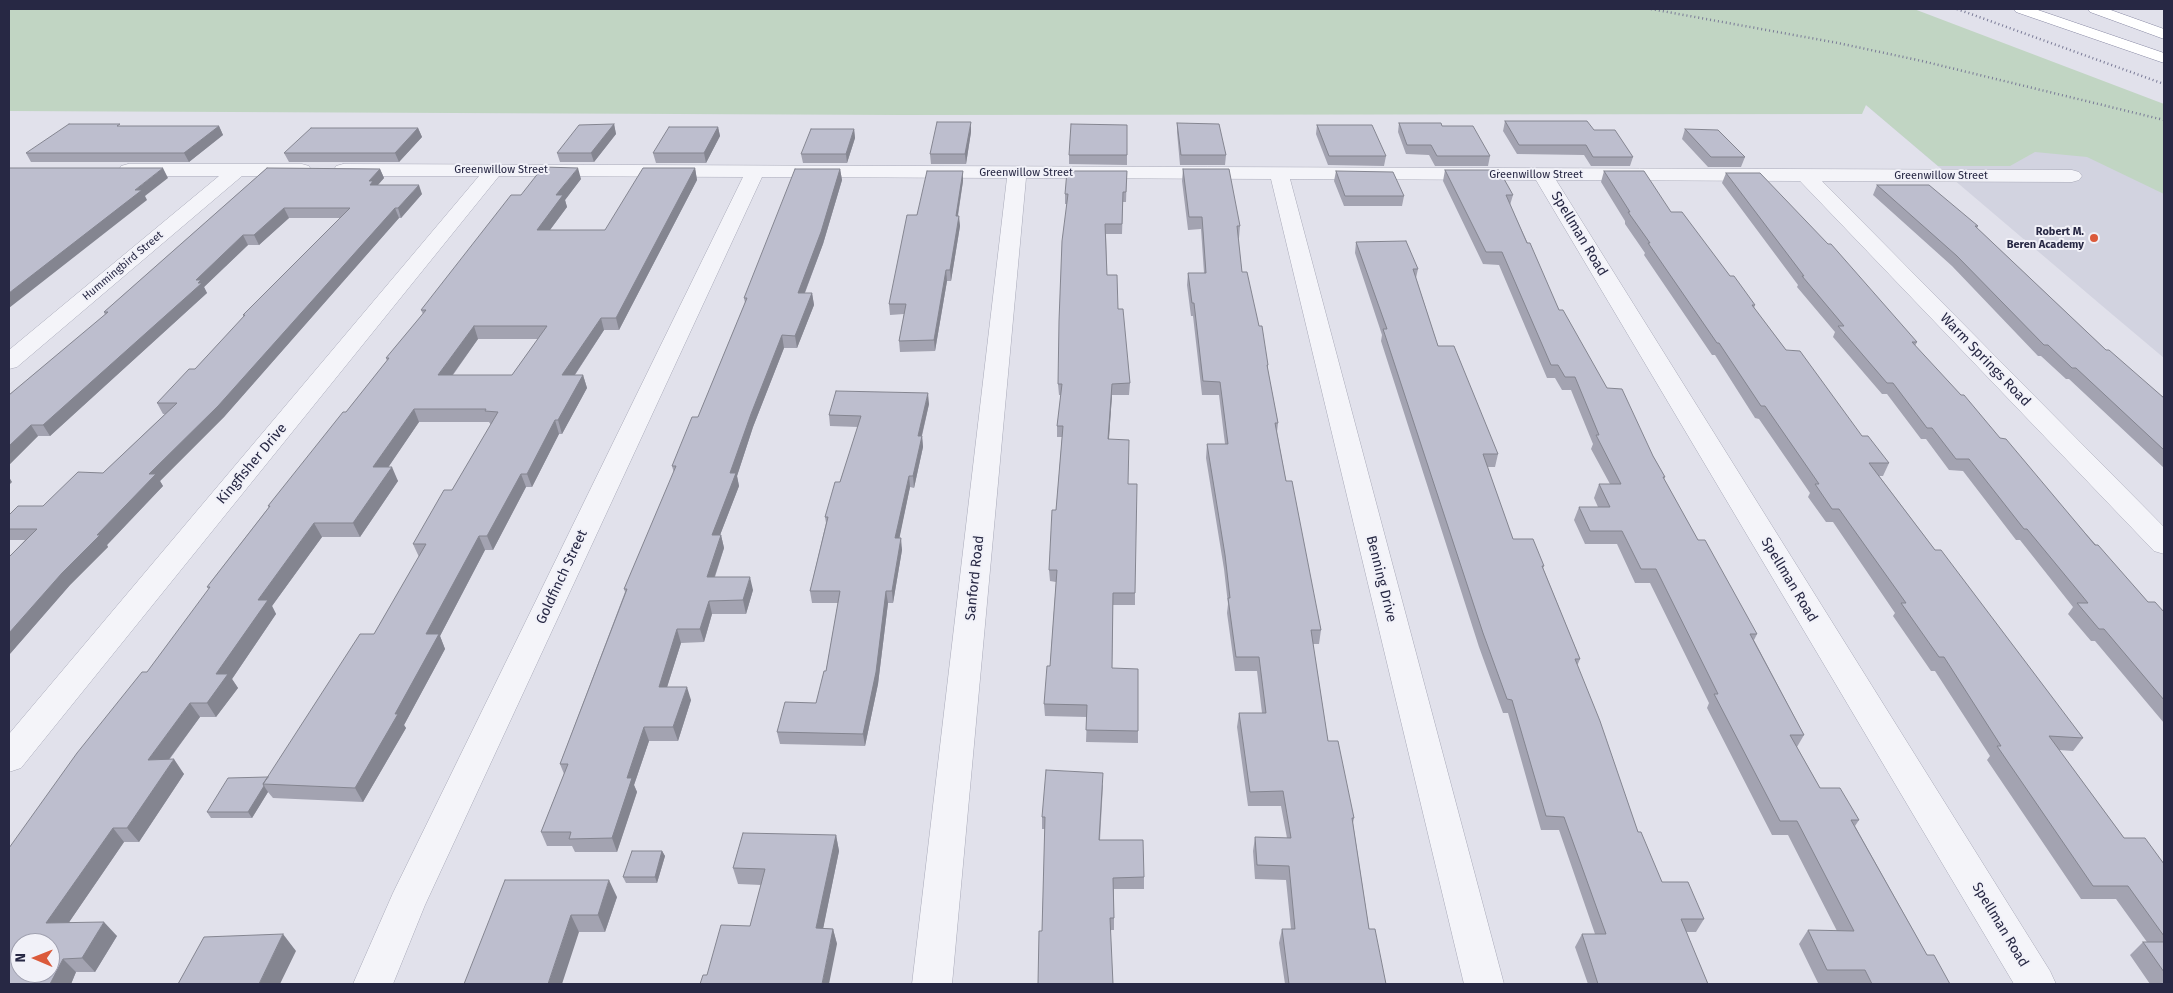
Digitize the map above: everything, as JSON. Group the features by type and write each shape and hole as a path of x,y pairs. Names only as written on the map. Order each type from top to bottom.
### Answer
{"highway":[{"path":"2021,9 2164,58"},
{"path":"2095,9 2164,34"}],"street":[{"name":"Greenwillow Street","path":"108,170 2072,176"},
{"name":"Hummingbird Street","path":"9,362 237,170"},
{"name":"Kingfisher Drive","path":"9,758 494,170"},
{"name":"Goldfinch Street","path":"373,984 406,906 755,171"},
{"name":"Sanford Road","path":"932,984 1017,172"},
{"name":"Benning Drive","path":"1279,174 1484,984"},
{"name":"Spellman Road","path":"1543,175 2036,984"},
{"name":"Warm Springs Road","path":"1806,176 2164,544"}],"shaded area":[{"name":"Robert M. Beren Academy","path":"1866,105 2164,132 2164,358 2107,310"}],"green space":[{"path":"9,9 1914,9 2164,104 2164,194 2087,157 2035,152 2010,166 1938,166 1866,105 1862,114 900,115 9,111"}],"building":[{"path":"1505,121 1587,121 1594,130 1615,130 1633,157 1593,157 1586,145 1519,145"},
{"path":"937,122 971,122 965,154 930,154"},
{"path":"1177,123 1219,124 1226,155 1181,155"},
{"path":"1399,123 1441,123 1442,126 1473,126 1490,156 1437,156 1431,145 1407,145"},
{"path":"69,124 219,126 184,153 26,153"},
{"path":"614,124 591,153 557,153 579,125"},
{"path":"1071,124 1127,125 1127,155 1069,155"},
{"path":"1317,125 1372,125 1386,156 1329,156"},
{"path":"669,127 718,127 704,153 653,153"},
{"path":"311,128 418,128 395,153 284,153"},
{"path":"811,129 854,129 846,154 801,154"},
{"path":"1685,129 1718,130 1745,157 1711,157"},
{"path":"543,167 578,168 556,195 563,195 537,230 605,230 643,168 695,168 616,318 601,318 562,375 583,375 558,420 555,420 527,474 521,474 487,536 479,536 426,634 439,634 395,714 398,714 355,788 263,784 360,634 374,634 426,544 413,544 444,490 452,490 498,412 485,411 486,409 414,409 373,467 392,467 353,523 314,523 258,600 268,600 216,674 228,674 207,703 190,703 148,760 174,759 127,828 113,828 46,923 104,922 82,958 63,959 60,965 60,933 10,933 10,983 51,983 9,984 9,848 77,753 142,672 147,672 210,587 207,587 270,506 268,506 389,358 386,358 426,310 421,310 511,195 521,195","holes":["474,326 547,326 512,375 438,375"]},
{"path":"9,168 163,168 135,190 142,190 9,293"},
{"path":"267,168 380,169 369,181 373,181 370,185 419,185 398,208 395,208 218,406 149,474 156,474 97,535 100,535 62,573 9,633 9,557 37,529 9,529 9,515 18,506 43,506 78,472 103,473 177,403 157,403 189,369 195,369 245,315 243,315 350,208 284,208 254,235 243,235 196,280 201,280 198,283 202,283 43,425 31,425 9,446 9,395 108,312 104,312"},
{"path":"795,169 840,169 821,232 798,293 812,293 795,336 782,335 730,473 736,473 712,535 721,535 707,577 750,577 743,600 709,601 700,629 677,629 659,687 687,687 673,727 644,727 627,778 632,778 612,838 569,839 571,832 541,832 568,764 560,764 627,589 624,589 676,466 672,466 692,417 698,417 747,298 744,298"},
{"path":"1183,169 1229,169 1240,226 1237,226 1242,272 1247,272 1259,326 1262,326 1278,423 1275,423 1286,481 1292,481 1321,630 1311,630 1328,741 1338,741 1354,818 1352,818 1369,929 1375,929 1386,984 1289,984 1282,929 1295,929 1289,866 1257,865 1255,837 1291,838 1283,791 1250,792 1239,713 1266,713 1259,657 1236,657 1228,598 1230,598 1225,555 1207,444 1228,444 1220,382 1203,381 1194,303 1192,303 1188,273 1206,273 1202,217 1189,217"},
{"path":"1445,170 1499,170 1513,195 1506,195 1527,243 1530,243 1559,310 1563,310 1607,388 1622,389 1653,456 1665,477 1663,477 1698,540 1705,540 1757,634 1750,634 1804,735 1790,735 1820,788 1840,788 1859,820 1851,820 1927,955 1934,955 1950,984 1872,984 1865,970 1827,970 1808,930 1854,931 1797,821 1780,821 1714,694 1718,694 1656,569 1641,569 1622,531 1590,531 1579,507 1610,507 1599,484 1621,484 1596,435 1599,435 1575,377 1565,377 1558,365 1551,365 1502,252 1486,252"},
{"path":"927,171 963,171 956,216 959,216 950,270 946,270 934,340 899,341 906,304 889,304 907,215 917,215"},
{"path":"1067,171 1127,171 1126,192 1123,192 1122,224 1105,224 1107,275 1117,275 1118,309 1123,309 1130,383 1112,384 1108,439 1129,440 1128,484 1137,484 1135,593 1113,593 1112,668 1138,669 1138,731 1086,730 1087,705 1044,704 1047,666 1050,666 1057,570 1049,570 1052,510 1056,510 1063,426 1057,426 1062,384 1058,384 1059,321 1062,241 1068,194 1065,194"},
{"path":"1336,171 1393,172 1404,196 1345,196"},
{"path":"1604,171 1644,171 1671,212 1682,212 1730,276 1734,276 1755,305 1752,305 1786,350 1800,351 1862,436 1868,436 1889,463 1869,463 1935,550 1941,550 2083,738 2049,736 2124,838 2145,838 2164,864 2164,936 2128,886 2093,886 1997,746 2001,746 1944,657 1939,657 1901,603 1906,603 1839,509 1832,509 1815,484 1819,484 1765,406 1761,406 1648,243 1650,243 1628,212 1630,212"},
{"path":"1726,173 1760,173 1828,244 1831,244 1917,342 1912,342 1961,395 1964,395 2000,438 2006,439 2095,545 2098,545 2148,602 2155,602 2164,612 2164,700 2104,629 2099,629 2077,603 2088,603 2027,529 2024,529 1969,459 1956,459 1932,428 1927,428 1893,383 1887,383 1838,326 1844,326 1802,276 1804,276"},
{"path":"1877,185 1929,185 1978,226 1975,226 2106,350 2109,350 2164,398 2164,450 2076,368 2072,368 2048,345 2044,345 1957,256"},
{"path":"1406,241 1418,269 1413,269 1438,346 1454,346 1498,454 1483,454 1513,539 1533,539 1544,566 1542,566 1580,659 1575,659 1600,721 1638,832 1641,832 1662,882 1688,882 1704,919 1681,919 1708,984 1598,984 1582,934 1606,934 1564,817 1546,816 1512,700 1507,699 1483,633 1383,329 1387,329 1356,242"},
{"path":"836,391 928,393 918,436 922,436 913,476 909,476 895,538 901,538 892,591 886,591 876,672 863,734 777,732 785,702 816,703 824,671 826,671 840,591 810,591 828,517 825,517 835,482 840,482 861,416 829,415"},
{"path":"1046,770 1103,773 1099,840 1143,840 1144,877 1113,878 1114,918 1110,918 1113,984 1038,984 1039,931 1042,931 1045,817 1042,817"},
{"path":"268,777 248,812 207,812 228,778"},
{"path":"743,833 836,835 816,928 833,929 822,984 700,984 703,975 707,975 721,925 750,926 765,869 733,868"},
{"path":"632,851 662,851 655,877 623,877"},
{"path":"505,880 609,880 598,915 571,915 548,984 464,984"},
{"path":"283,934 259,984 178,984 204,937"},
{"path":"2143,942 2164,942 2164,972"}],"railway":[{"path":"1651,9 1838,43 1922,61 2164,120"},
{"path":"1957,9 2164,84"}],"place":[{"name":"Robert M. Beren Academy","path":"2094,238"}]}
